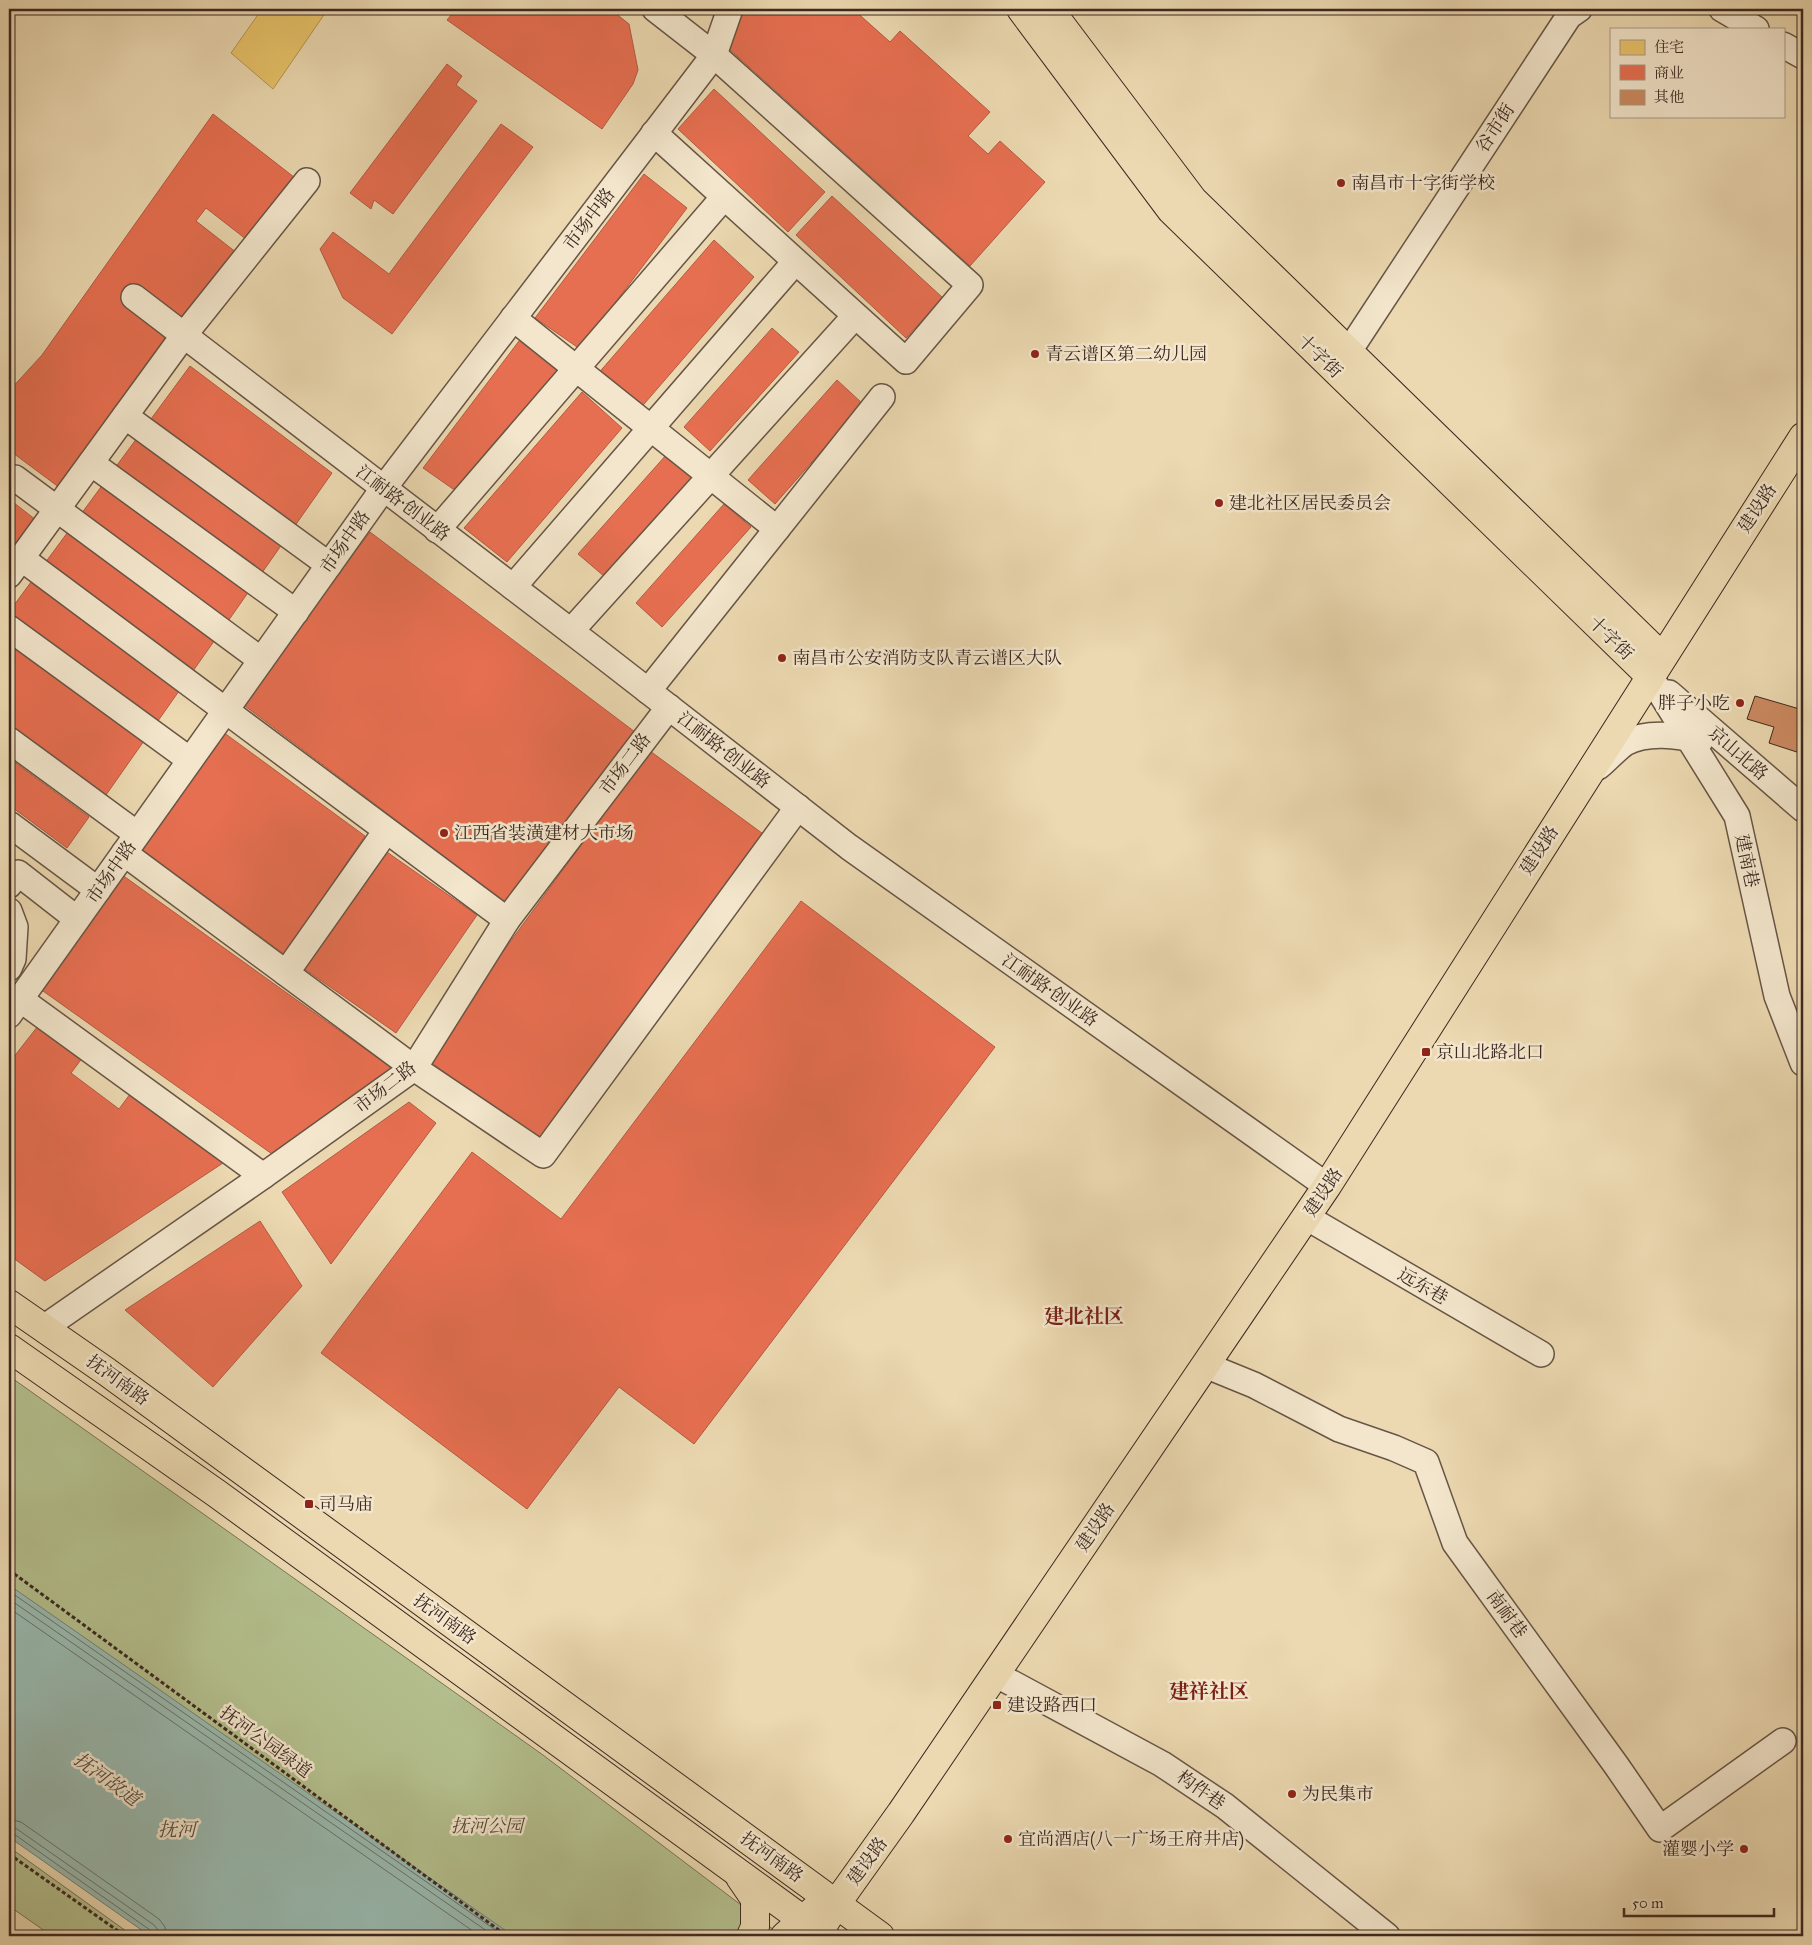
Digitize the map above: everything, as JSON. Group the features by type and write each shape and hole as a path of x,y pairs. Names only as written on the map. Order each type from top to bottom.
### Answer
{"main road":[{"name":"十字街","path":"1021,9 1171,210 1656,666"},
{"name":"十字街","path":"1049,9 1193,200 1349,351 1656,666"},
{"name":"建设路","path":"809,1932 901,1813 1327,1186 1803,437"},
{"name":"抚河南路","path":"9,1304 45,1327 880,1936"},
{"name":"抚河南路","path":"9,1348 224,1499 738,1873 809,1932"},
{"path":"738,1873 755,1900 755,1927 751,1936"}],"street":[{"path":"654,134 906,361 970,285 714,55 655,9"},
{"name":"市场中路","path":"15,1007 383,489 714,55 730,9"},
{"name":"谷市街","path":"1349,351 1569,16 1579,9"},
{"path":"1722,9 1754,28"},
{"path":"1784,46 1803,56"},
{"path":"307,181 184,335 15,566 225,711 507,920"},
{"path":"437,530 724,197"},
{"path":"513,588 796,262"},
{"name":"江耐路·创业路","path":"134,297 571,631 849,847 1327,1186"},
{"path":"571,631 855,316"},
{"path":"513,318 777,529"},
{"path":"648,691 882,396"},
{"path":"125,416 329,565"},
{"path":"90,463 296,612"},
{"path":"15,478 261,660"},
{"path":"9,628 190,760"},
{"name":"建南巷","path":"1656,666 1689,738 1737,816 1777,996 1803,1063"},
{"name":"京山北路","path":"1656,666 1736,751 1803,809"},
{"name":"市场二路","path":"45,1327 263,1176 414,1068 507,920 669,707"},
{"path":"1585,779 1625,743 1651,735 1689,738 1736,751"},
{"path":"9,740 286,973 414,1068 543,1155 798,807"},
{"path":"9,824 98,890"},
{"path":"286,973 386,830"},
{"path":"9,885 18,873 77,918"},
{"path":"9,911 15,927 13,959 9,968"},
{"path":"15,1007 263,1176"},
{"name":"远东巷","path":"1306,1217 1540,1354"},
{"name":"南耐巷","path":"1205,1365 1254,1385 1339,1430 1394,1448 1426,1462 1455,1543 1616,1765 1660,1829 1783,1741"},
{"name":"构件巷","path":"995,1674 1162,1764 1225,1806 1387,1936"}],"path":[{"name":"抚河公园绿道","path":"9,1570 507,1936"},
{"path":"9,1854 125,1936"}],"green space":[{"name":"抚河公园","path":"9,1376 543,1755 782,1936 486,1936 9,1591"},
{"path":"9,1847 133,1936 52,1936 9,1906"}],"water":[{"name":"抚河","path":"9,1585 513,1936 150,1936 9,1837"}],"building: 住宅":[{"path":"262,9 328,9 273,89 231,53"}],"building: 商业":[{"path":"456,9 610,9 629,24 638,70 633,84 602,129 447,20"},
{"path":"744,9 853,9 890,42 900,31 990,112 968,136 988,154 1000,141 1045,182 970,266 728,48"},
{"path":"447,64 462,76 456,85 477,101 393,214 374,200 371,209 350,193"},
{"path":"714,89 825,192 788,232 678,129"},
{"path":"213,114 299,181 251,243 206,208 196,221 237,253 174,340 60,488 13,453 9,458 9,391 42,355"},
{"path":"501,124 533,147 392,334 343,298 320,249 333,232 389,274"},
{"path":"644,174 687,208 580,349 535,318"},
{"path":"832,196 943,298 906,338 796,235"},
{"path":"714,240 754,277 638,411 596,376"},
{"path":"772,328 799,352 710,451 684,427"},
{"path":"522,337 561,370 475,481 453,489 423,468"},
{"path":"190,366 332,473 106,795 9,725 9,612"},
{"path":"837,380 863,404 775,504 748,480"},
{"path":"582,392 622,428 507,562 464,528"},
{"path":"667,454 694,478 605,577 578,554"},
{"path":"9,499 36,520 9,557"},
{"path":"724,504 751,527 662,627 636,603"},
{"path":"370,532 635,732 506,903 241,703"},
{"path":"223,732 365,836 284,954 140,848"},
{"path":"650,751 770,839 546,1146 425,1058"},
{"path":"9,758 89,817 67,848 9,805"},
{"path":"384,850 477,915 396,1033 303,968"},
{"path":"118,872 393,1069 272,1154 36,986"},
{"path":"801,901 995,1047 694,1444 619,1387 527,1509 321,1353 472,1152 561,1219"},
{"path":"38,1026 83,1057 71,1073 119,1109 133,1090 226,1161 45,1281 9,1255 9,1063"},
{"path":"409,1102 436,1123 331,1264 282,1192"},
{"path":"260,1221 302,1286 213,1387 125,1310"}],"building: 其他":[{"path":"1755,696 1803,710 1803,754 1769,743 1774,727 1747,719"}],"place":[{"name":"南昌市十字街学校","path":"1341,183"},
{"name":"青云谱区第二幼儿园","path":"1035,354"},
{"name":"建北社区居民委员会","path":"1219,503"},
{"name":"南昌市公安消防支队青云谱区大队","path":"782,658"},
{"name":"胖子小吃","path":"1740,703"},
{"name":"江西省装潢建材大市场","path":"444,833"},
{"name":"京山北路北口","path":"1426,1052"},
{"name":"司马庙","path":"309,1504"},
{"name":"建设路西口","path":"997,1705"},
{"name":"为民集市","path":"1292,1794"},
{"name":"宜尚酒店(八一广场王府井店)","path":"1008,1839"},
{"name":"灌婴小学","path":"1744,1849"}],"district":[{"name":"建北社区","path":"1084,1316"},
{"name":"建祥社区","path":"1209,1691"}],"water label":[{"name":"抚河故道","path":"107,1779"}]}
